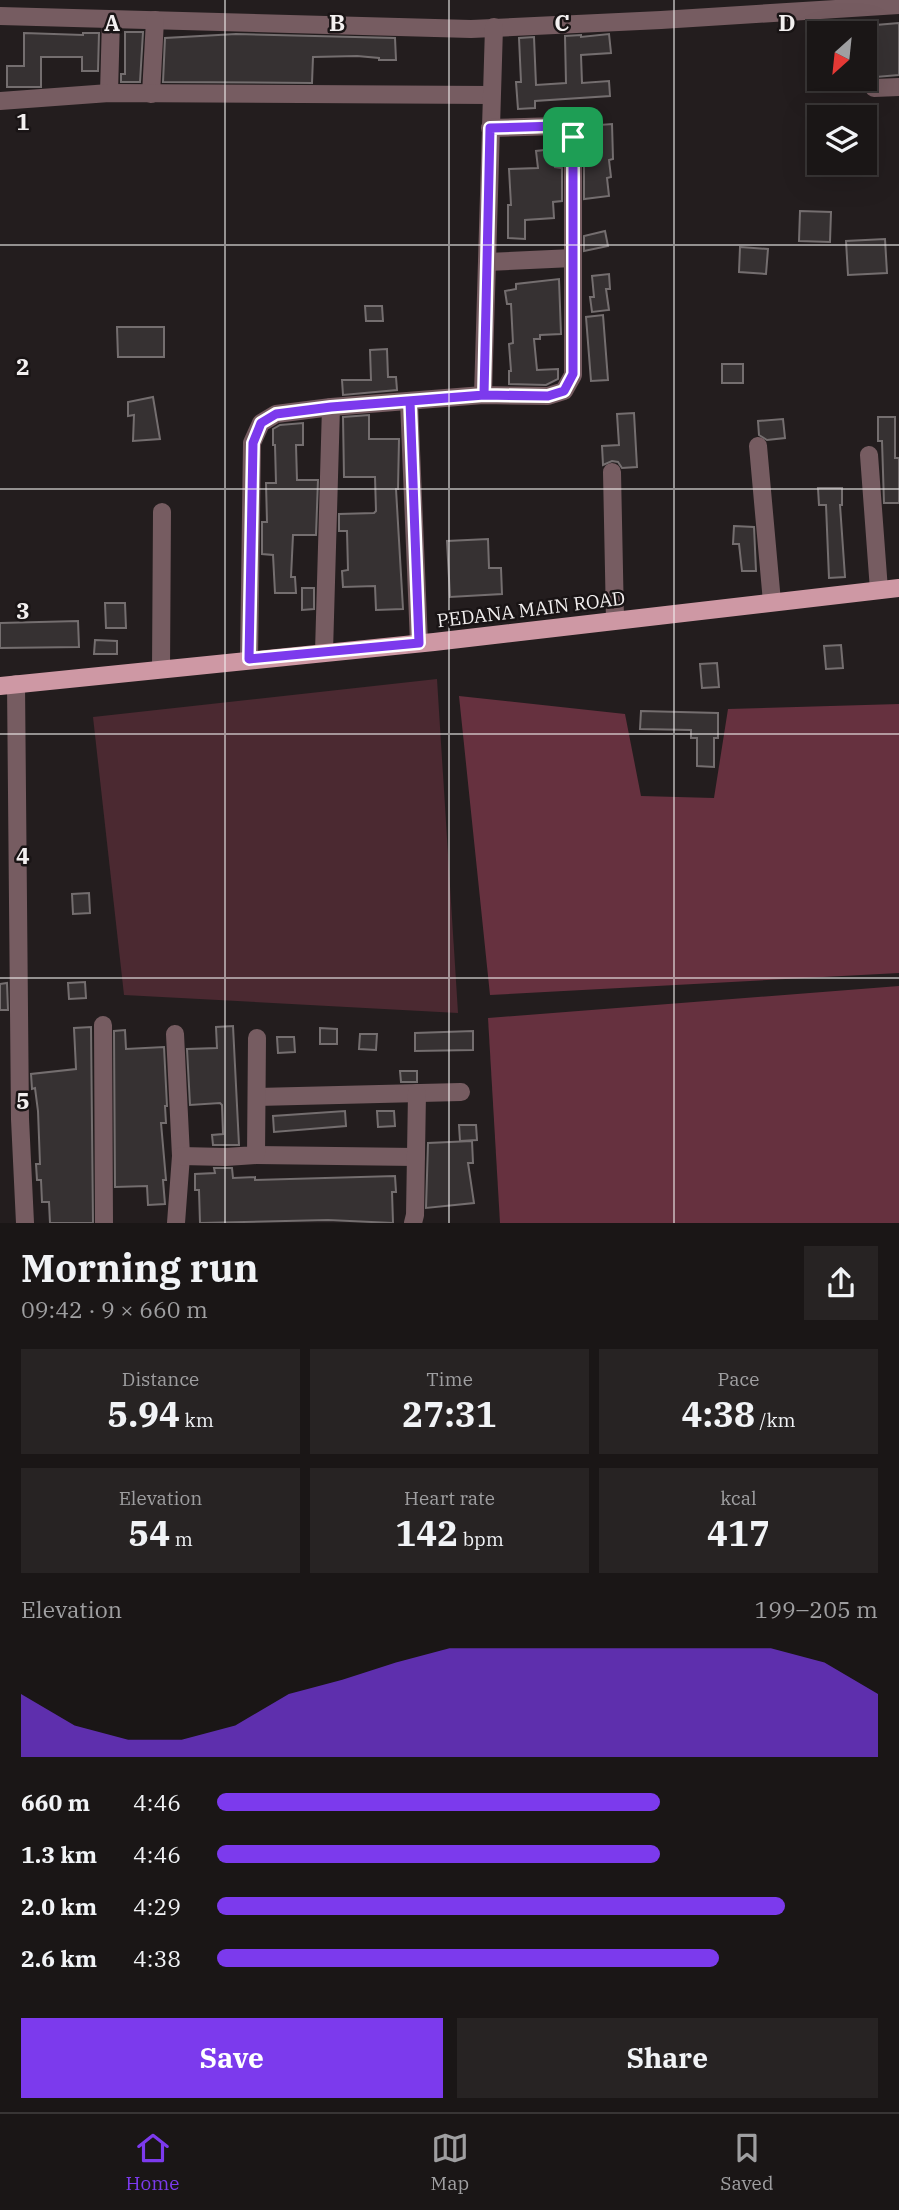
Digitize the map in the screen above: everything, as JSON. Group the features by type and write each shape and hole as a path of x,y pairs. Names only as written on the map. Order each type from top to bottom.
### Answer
{"main road":[{"name":"PEDANA MAIN ROAD","path":"8,685 419,643 899,588"}],"street":[{"path":"0,16 471,29 899,5"},
{"path":"109,93 111,19"},
{"path":"151,94 155,20"},
{"path":"484,395 494,27"},
{"path":"877,88 899,87"},
{"path":"0,101 109,93 491,95"},
{"path":"249,659 253,443 261,423 276,414 331,407 484,395 548,396 564,391 573,374 573,137 557,126 490,128"},
{"path":"487,262 573,258"},
{"path":"410,401 419,643"},
{"path":"324,652 331,407"},
{"path":"758,446 772,602"},
{"path":"869,455 879,590"},
{"path":"612,472 615,620"},
{"path":"161,669 162,512"},
{"path":"8,685 20,1132 25,1223"},
{"path":"103,1025 104,1223"},
{"path":"175,1034 181,1156 176,1223"},
{"path":"256,1155 257,1038"},
{"path":"257,1097 461,1092"},
{"path":"413,1223 417,1093"},
{"path":"181,1156 416,1157"}],"shaded area":[{"path":"437,679 458,1013 124,995 93,717"},
{"path":"459,696 625,714 641,796 714,798 728,709 899,704 899,973 490,995"},
{"path":"899,986 899,1223 500,1223 488,1018"}],"building":[{"path":"899,23 899,75 877,77 877,25"},
{"path":"125,32 143,32 140,82 121,82 121,74 125,74"},
{"path":"24,33 99,33 98,71 82,71 82,57 41,57 41,87 7,87 7,66 24,66"},
{"path":"236,34 395,38 396,60 357,56 313,57 312,83 163,82 165,38"},
{"path":"609,34 611,53 581,55 582,83 609,81 610,96 535,101 535,108 518,109 516,82 521,82 519,38 534,37 536,85 566,83 565,36"},
{"path":"612,124 613,159 609,160 611,177 607,178 609,196 584,199 584,146 588,146 587,126"},
{"path":"553,149 555,167 562,168 562,201 553,202 554,218 525,220 525,239 508,238 508,205 511,205 509,169 538,168 536,151"},
{"path":"800,211 831,212 830,242 799,241"},
{"path":"605,231 608,246 584,251 584,236"},
{"path":"885,239 887,273 848,275 846,241"},
{"path":"740,247 768,249 766,274 739,272"},
{"path":"609,274 610,289 606,289 609,310 592,312 592,276"},
{"path":"559,279 561,334 540,335 540,339 534,339 537,370 558,369 558,379 546,385 509,384 509,344 513,343 511,304 507,304 505,291 516,289 516,284"},
{"path":"365,306 382,306 383,321 366,321"},
{"path":"603,315 608,380 591,381 586,317"},
{"path":"117,327 164,327 164,357 118,357"},
{"path":"387,349 388,377 396,377 397,390 343,395 342,380 371,380 370,350"},
{"path":"722,364 743,364 743,383 722,383"},
{"path":"153,397 160,439 133,441 134,415 128,416 128,402"},
{"path":"634,413 637,467 622,468 618,462 612,461 603,465 602,446 619,445 617,414"},
{"path":"369,415 369,439 399,439 396,489 403,609 376,610 375,586 343,587 342,571 348,570 347,531 339,531 339,514 376,511 375,477 344,477 343,417"},
{"path":"878,417 895,417 899,503 884,503 882,441 878,441"},
{"path":"783,419 785,438 767,440 759,435 758,421"},
{"path":"303,423 303,445 296,445 297,480 318,480 316,535 293,535 291,577 295,577 296,593 275,593 273,555 262,554 262,522 267,522 266,483 276,483 273,429 280,425"},
{"path":"818,488 842,488 840,505 845,577 829,578 826,505 819,505"},
{"path":"734,526 754,527 756,571 742,571 739,544 733,544"},
{"path":"488,539 489,568 501,568 502,594 450,597 447,541"},
{"path":"302,588 314,588 314,609 302,610"},
{"path":"105,603 125,603 126,628 106,628"},
{"path":"78,621 79,647 0,648 0,623"},
{"path":"95,640 117,641 117,654 94,654"},
{"path":"841,645 843,668 826,669 824,646"},
{"path":"717,663 719,687 702,688 700,664"},
{"path":"641,711 718,713 718,738 714,738 714,767 697,766 697,738 691,738 691,730 640,729"},
{"path":"89,893 90,913 73,914 72,894"},
{"path":"85,982 86,998 69,999 68,983"},
{"path":"7,983 8,1010 0,1010 0,984"},
{"path":"233,1026 239,1145 213,1145 212,1135 223,1134 222,1105 190,1105 187,1049 217,1048 216,1027"},
{"path":"91,1027 93,1223 50,1223 49,1202 42,1202 41,1180 37,1180 36,1164 40,1164 38,1111 31,1074 76,1069 74,1028"},
{"path":"320,1028 337,1029 337,1044 320,1044"},
{"path":"125,1030 126,1049 164,1047 167,1106 166,1123 161,1123 166,1180 163,1180 165,1204 148,1205 147,1186 115,1187 114,1031"},
{"path":"473,1031 473,1050 415,1051 415,1033"},
{"path":"360,1034 377,1034 376,1050 359,1049"},
{"path":"277,1037 294,1037 295,1052 278,1053"},
{"path":"400,1071 417,1071 417,1082 401,1082"},
{"path":"345,1111 346,1126 274,1132 273,1116"},
{"path":"377,1111 394,1111 395,1126 378,1127"},
{"path":"459,1125 476,1125 477,1140 460,1141"},
{"path":"472,1141 473,1163 468,1163 474,1203 426,1208 428,1143"},
{"path":"214,1168 232,1168 233,1178 255,1177 255,1180 395,1176 396,1192 392,1192 393,1223 328,1220 200,1223 199,1190 195,1190 195,1174 215,1173"}],"route":[{"path":"573,137 557,126 490,128 484,395 410,401 419,643 249,659 253,443 261,423 276,414 331,407 484,395 548,396 564,391 573,374 573,137"}]}
